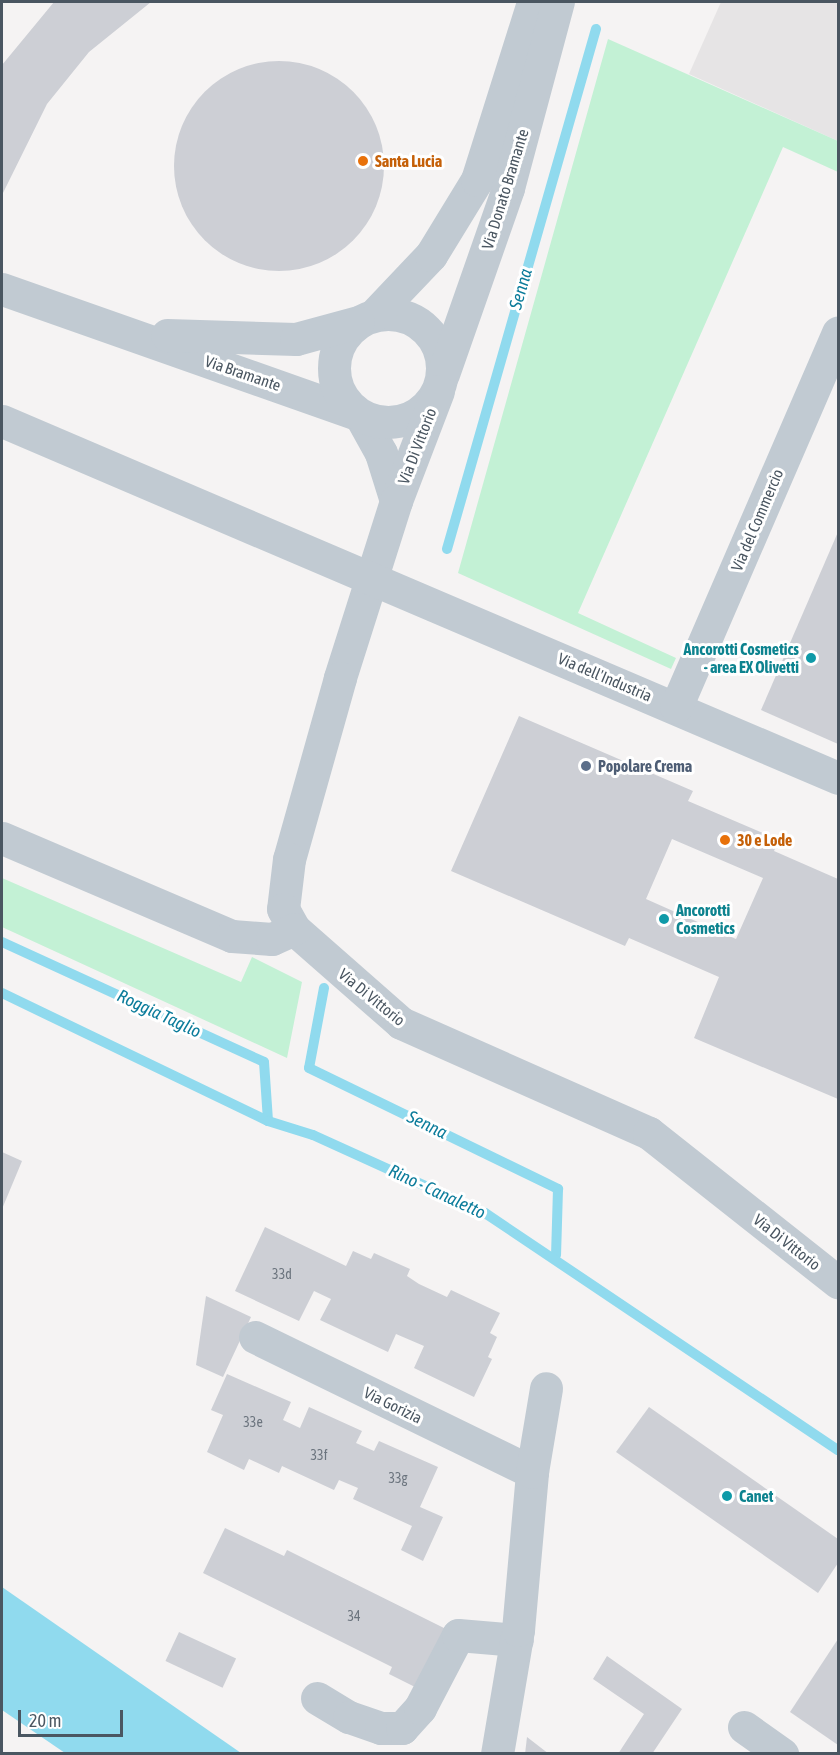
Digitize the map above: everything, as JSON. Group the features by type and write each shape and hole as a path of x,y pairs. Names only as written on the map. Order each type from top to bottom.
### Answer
{"street":[{"name":"Via Donato Bramante","path":"366,318 431,255 477,180 534,2"},
{"name":"Via Donato Bramante","path":"440,382 508,188 558,2"},
{"name":"Via Bramante","path":"2,289 360,415"},
{"path":"391,313 424,326 442,356 440,382 428,406 397,422 360,415 337,386 334,368 336,350 366,318 391,313"},
{"name":"Via Bramante","path":"126,333 296,339 366,318"},
{"name":"Via del Commercio","path":"676,707 838,332"},
{"name":"Via Di Vittorio","path":"440,382 396,501 372,576 289,859 283,909 294,929 401,1023 649,1133 838,1282"},
{"name":"Via Di Vittorio","path":"360,415 381,453 396,501"},
{"name":"Via dell'Industria","path":"2,421 372,576 838,778"},
{"path":"2,838 232,936 272,939 294,929"},
{"name":"Via Gorizia","path":"255,1336 532,1472"},
{"path":"497,1754 517,1640 532,1472 546,1388"},
{"path":"316,1698 360,1721 402,1728 420,1708 458,1635 517,1640"},
{"path":"744,1727 782,1754"}],"shaded area":[{"path":"721,2 838,2 838,141 689,74"}],"green space":[{"path":"608,39 838,141 838,172 783,147 578,613 676,658 671,669 458,573"},
{"path":"2,878 241,982 252,957 302,982 287,1058 2,927"}],"water":[{"path":"2,1587 241,1753 65,1753 2,1710"}],"building":[{"path":"54,2 151,2 89,52 47,104 2,195 2,65"},
{"path":"279,61 299,63 319,69 337,79 353,92 366,108 376,126 382,146 384,166 382,186 376,206 366,224 353,240 337,253 319,263 299,269 279,271 259,269 239,263 221,253 205,240 192,224 182,206 176,186 174,166 176,146 182,126 192,108 205,92 221,79 239,69 259,63"},
{"name":"Ancorotti Cosmetics - area EX Olivetti","path":"838,532 838,744 761,710"},
{"path":"519,716 693,791 688,801 779,840 774,851 838,879 838,1099 694,1038 719,977 629,938 625,946 451,871","holes":["672,839 763,878 736,939 646,899"]},
{"path":"2,1152 22,1161 2,1209"},
{"path":"265,1227 346,1266 353,1251 371,1259 374,1253 410,1269 407,1276 419,1284 447,1297 451,1290 500,1313 490,1333 497,1337 488,1357 492,1359 474,1397 414,1368 424,1346 396,1334 388,1352 320,1320 331,1299 314,1291 299,1321 235,1291"},
{"path":"206,1296 251,1317 223,1377 196,1365"},
{"path":"227,1374 291,1402 283,1420 300,1428 309,1407 362,1431 356,1443 374,1451 379,1441 438,1467 420,1507 443,1517 423,1561 401,1550 412,1526 353,1499 358,1488 339,1480 334,1490 282,1466 279,1473 249,1459 244,1470 207,1452 223,1415 211,1410"},
{"name":"Canet","path":"649,1407 838,1539 838,1563 818,1593 616,1452"},
{"path":"225,1528 284,1556 287,1550 446,1629 417,1688 389,1674 392,1667 203,1573"},
{"path":"179,1632 236,1659 223,1688 165,1661"},
{"path":"838,1639 838,1745 790,1712"},
{"path":"607,1656 682,1709 652,1754 618,1754 644,1714 593,1679"},
{"path":"527,1737 549,1754 525,1754"}],"waterway":[{"name":"Senna","path":"447,549 596,29"},
{"name":"Roggia Taglio","path":"2,942 264,1062 268,1121"},
{"name":"Senna","path":"324,988 309,1068 558,1189 556,1255"},
{"name":"Rino - Canaletto","path":"2,993 268,1121 313,1135 485,1213 838,1450"}],"place":[{"name":"Santa Lucia","path":"363,161"},
{"name":"Ancorotti Cosmetics - area EX Olivetti","path":"811,658"},
{"name":"Popolare Crema","path":"586,766"},
{"name":"30 e Lode","path":"725,840"},
{"name":"Ancorotti Cosmetics","path":"664,919"},
{"name":"Canet","path":"727,1496"}]}
